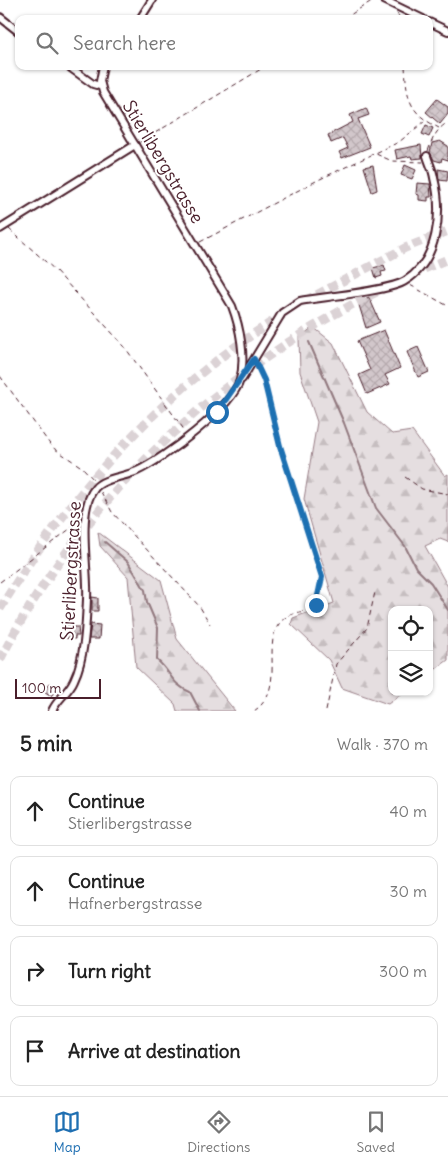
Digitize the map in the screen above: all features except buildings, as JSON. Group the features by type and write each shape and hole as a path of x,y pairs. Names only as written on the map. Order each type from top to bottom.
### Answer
{"lane":[{"path":"143,15 152,0"},
{"path":"384,0 415,15"},
{"path":"0,17 15,29"},
{"path":"433,24 448,31"},
{"path":"74,70 93,84 100,86 102,70"},
{"name":"Stierlibergstrasse","path":"52,711 74,681 81,655 87,598 87,498 96,486 151,464 190,437 217,412 240,382 242,366 238,320 232,306 100,86"},
{"path":"2,227 135,146"},
{"path":"240,382 282,313 291,306 300,301 405,282 428,259 432,249 438,208 434,178 428,159"},
{"path":"241,353 254,359"}],"path":[{"path":"350,15 374,0"},
{"path":"135,146 259,70"},
{"path":"406,70 410,103 425,121 439,128"},
{"path":"195,245 318,180 399,142 425,121"},
{"path":"376,154 392,162 428,159 433,136 439,128 448,122"},
{"path":"2,227 55,270 124,346 190,437"},
{"path":"405,282 448,306"},
{"path":"254,359 264,380 280,446 317,558 322,582 316,605 286,616 277,626 272,676 264,700 254,711"},
{"path":"0,376 52,446 83,468 112,512 200,607 210,624"},
{"path":"405,477 422,489 448,494"},
{"path":"0,582 86,517"},
{"path":"326,711 336,664 367,628 375,592"}],"green space":[{"path":"313,327 333,343 367,412 392,434 412,431 445,476 448,474 448,542 440,539 425,546 448,587 448,660 433,671 433,606 388,606 388,696 399,696 388,704 342,688 329,660 291,624 293,618 334,603 304,499 317,422 300,372 299,338"},
{"path":"98,532 161,580 177,639 235,711 177,711 175,704 136,667 128,577 100,546"}],"waterway":[{"path":"309,342 344,423 376,508 405,546 416,568 431,583 448,610"},
{"path":"105,542 128,562 145,590 147,602 158,628 157,660 175,682 190,692 200,711"}],"tunnel":[{"path":"305,301 405,248 448,231"},
{"path":"412,274 448,259"},
{"path":"0,660 33,602 71,546 114,493 162,443 213,398 267,357 324,320 383,289"},
{"path":"0,609 27,566 57,524 89,483 124,445 160,408 199,374 240,343 283,315"}],"route":[{"path":"217,412 240,382 254,359 264,380 280,446 322,577 319,600 316,605"}]}
